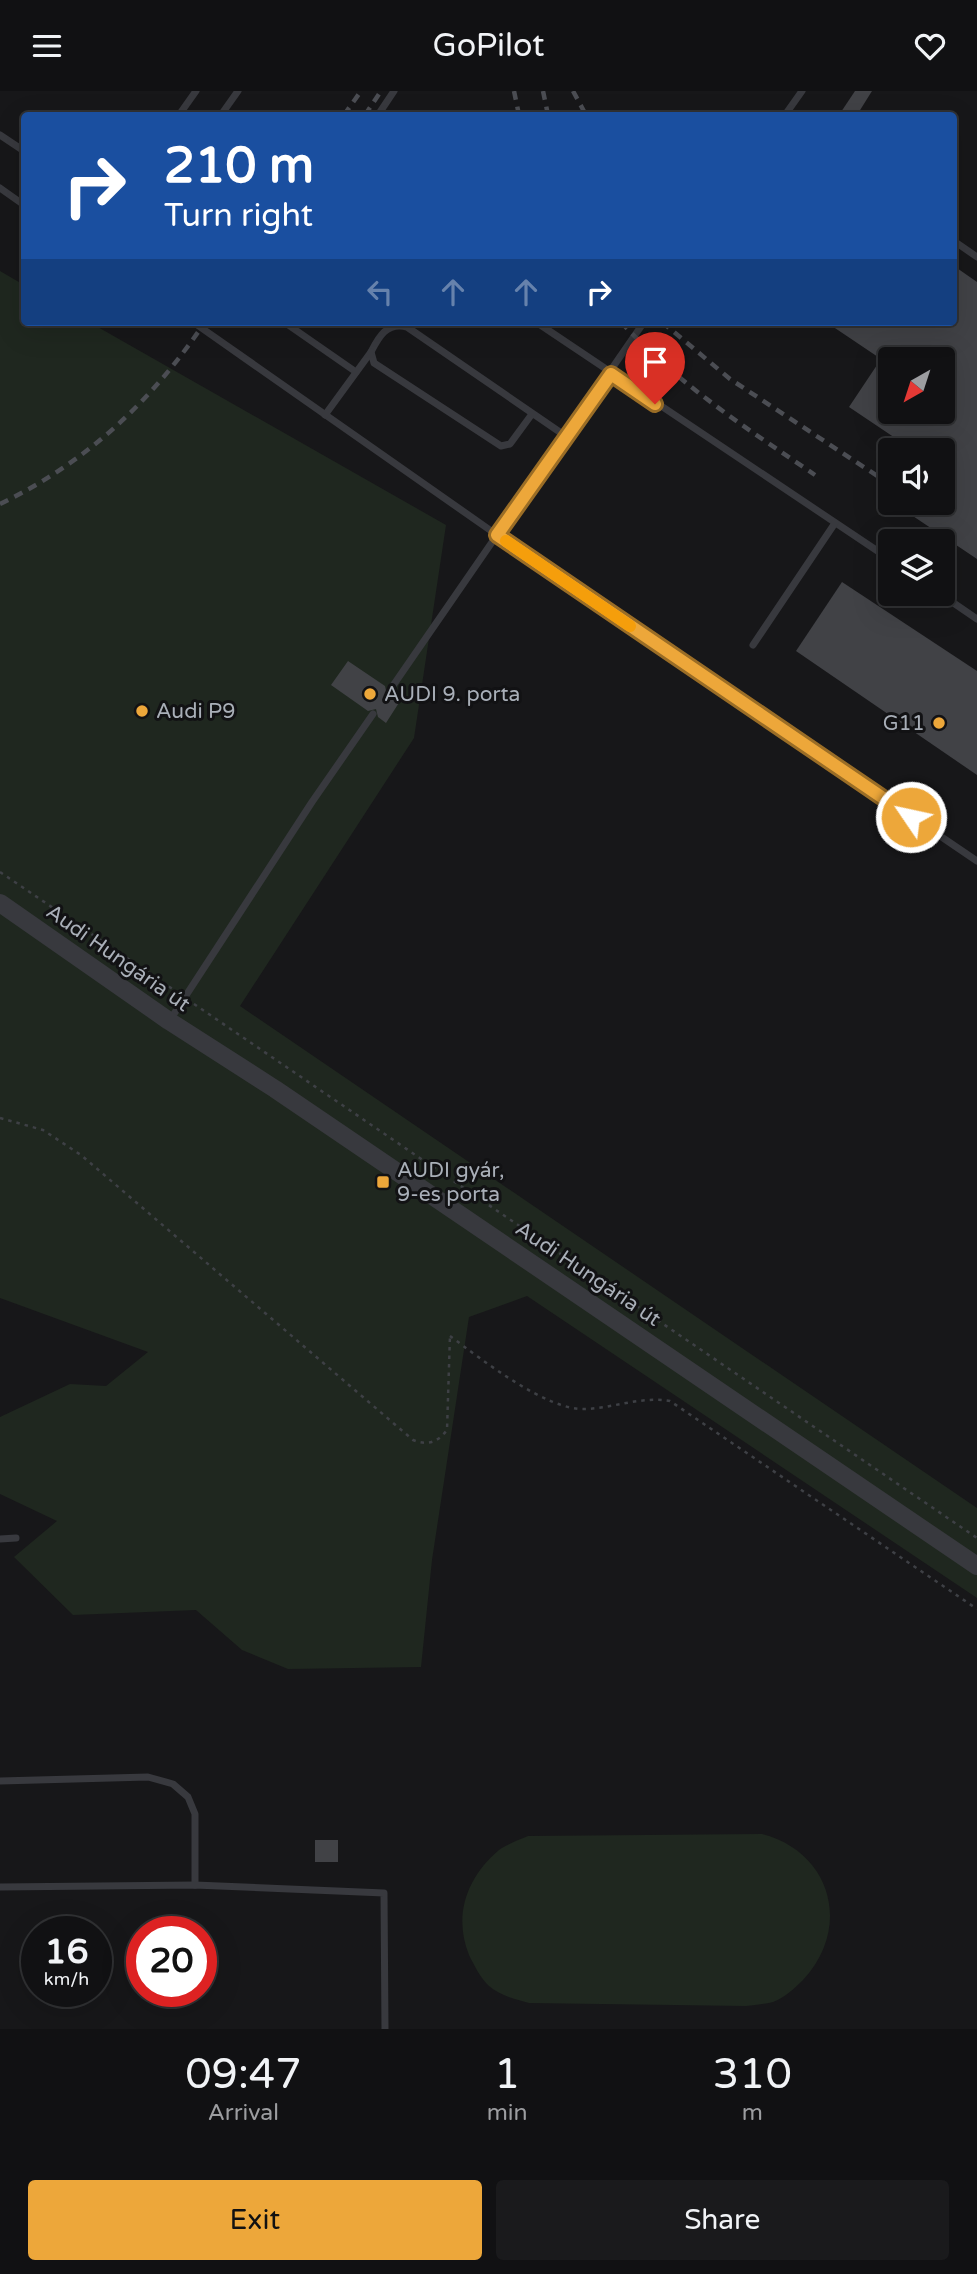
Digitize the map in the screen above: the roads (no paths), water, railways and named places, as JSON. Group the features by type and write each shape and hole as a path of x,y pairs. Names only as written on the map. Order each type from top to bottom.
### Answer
{"street":[{"name":"Audi Hungária út","path":"0,903 169,1021 275,1089 977,1566"}],"lane":[{"path":"181,112 196,91"},
{"path":"223,112 238,91"},
{"path":"380,112 394,91"},
{"path":"787,112 802,91"},
{"path":"0,135 21,149"},
{"path":"0,188 21,203"},
{"path":"957,243 977,257"},
{"path":"199,326 497,535 977,862"},
{"path":"290,326 356,372"},
{"path":"325,415 388,326"},
{"path":"404,326 567,437"},
{"path":"542,326 878,551"},
{"path":"390,690 611,374 641,326"},
{"path":"371,352 374,363 501,446 510,444 532,414"},
{"path":"753,645 835,523"},
{"path":"955,604 977,619"},
{"path":"169,1021 312,802 373,714"},
{"path":"0,1539 16,1538"},
{"path":"0,1781 148,1777 173,1784 188,1797 195,1814 195,1885"},
{"path":"0,1887 195,1885 384,1893 385,2029"}],"railway":[{"path":"346,112 361,91"},
{"path":"367,112 381,91"},
{"path":"514,91 518,112"},
{"path":"543,91 547,112"},
{"path":"573,91 584,112"},
{"path":"0,504 61,469 115,427 162,378 202,326"},
{"path":"625,326 689,385 815,475"},
{"path":"667,326 730,379 878,476"}],"place":[{"name":"AUDI 9. porta","path":"370,694"},
{"name":"Audi P9","path":"142,711"},
{"name":"G11","path":"939,723"},
{"name":"AUDI gyár, 9-es porta","path":"383,1182"}]}
